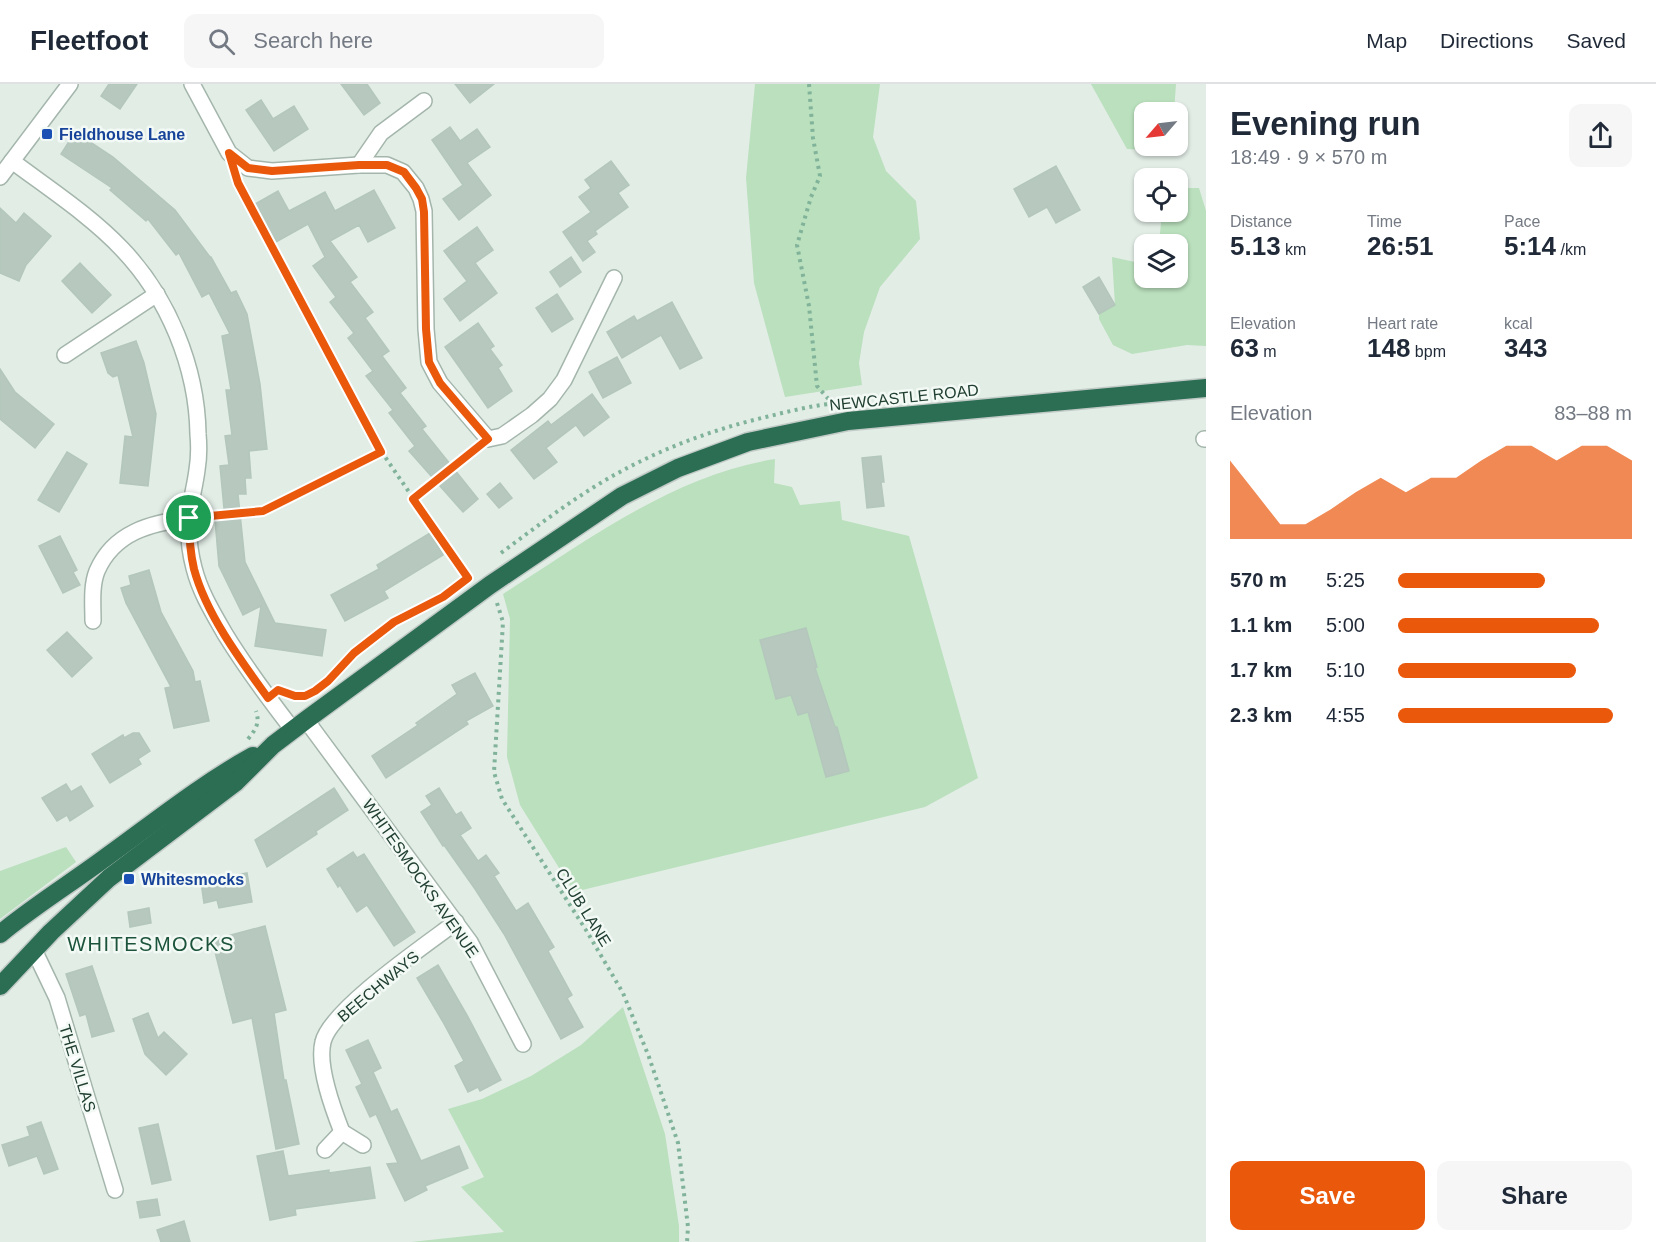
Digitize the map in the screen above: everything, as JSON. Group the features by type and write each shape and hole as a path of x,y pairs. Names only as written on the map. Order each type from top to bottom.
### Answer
{"highway":[{"name":"NEWCASTLE ROAD","path":"484,589 622,496 678,468 748,441 848,421 1206,388"},
{"path":"0,986 51,932 109,878 236,782 273,745 484,589"},
{"path":"0,934 25,913 223,772 273,745"}],"street":[{"path":"0,177 70,84"},
{"path":"192,84 229,153 248,168 272,171 387,165 404,172 422,199 429,362 440,383 488,439 502,435 532,415 550,399 564,380 614,278"},
{"path":"359,165 381,133 424,101"},
{"name":"WHITESMOCKS AVENUE","path":"12,161 97,226 122,249 157,294 172,322 185,355 195,399 198,466 189,518 189,543 194,570 209,608 268,698 299,725 456,922 470,942 523,1044"},
{"path":"65,355 157,294"},
{"path":"93,621 93,591 97,572 107,555 122,539 143,527 189,518"},
{"name":"BEECHWAYS","path":"342,1132 331,1104 324,1075 323,1041 330,1027 374,985 456,922"},
{"name":"THE VILLAS","path":"34,950 57,998 115,1190"},
{"path":"325,1150 342,1132 363,1145"}],"path":[{"path":"809,84 813,138 820,176 811,197 797,245 809,306 817,386 832,403"},
{"name":"CLUB LANE","path":"229,153 238,183 381,452 468,578 484,589 503,622 494,772 502,799 623,993 649,1057 678,1143 688,1227 687,1242"},
{"path":"495,558 595,486 651,456 693,438 741,423 787,411 844,402"},
{"path":"413,499 488,439"},
{"path":"189,518 263,511 381,452"},
{"path":"459,584 468,578"},
{"path":"328,681 354,653 394,622 433,603"},
{"path":"247,741 258,726 255,709 278,690 295,696 305,696 315,691"}],"green space":[{"path":"755,84 880,84 873,137 886,171 916,201 920,239 880,287 864,332 859,363 862,385 785,397 754,283 746,178"},
{"path":"1091,84 1176,84 1175,102 1134,102 1134,149 1127,149"},
{"path":"1188,188 1199,188 1206,211 1206,346 1187,345 1132,354 1113,345 1099,319 1099,314 1115,305 1112,257 1134,262 1134,288 1188,288 1188,234 1160,234 1161,222 1188,222"},
{"path":"775,459 774,483 792,487 800,505 840,501 842,520 909,536 978,778 925,807 574,892 520,805 507,757 510,619 503,594 633,512 667,495 702,479 738,467"},
{"path":"66,847 76,862 0,919 0,871"},
{"path":"623,1007 665,1134 679,1226 679,1242 411,1242 504,1232 461,1187 484,1177 448,1109 482,1099 531,1076 581,1045"}],"building":[{"path":"109,84 137,84 120,109 101,96"},
{"path":"341,84 367,84 380,103 364,115"},
{"path":"455,84 494,84 470,103"},
{"path":"261,100 273,119 294,106 308,129 274,151 246,110"},
{"path":"450,127 460,141 477,129 490,147 467,163 491,195 459,220 443,199 463,185 432,140"},
{"path":"75,132 113,157 175,210 211,257 231,293 236,291 247,314 260,384 267,449 249,451 251,478 245,478 246,494 238,494 245,562 275,623 326,630 322,656 255,646 261,606 243,615 219,566 215,520 225,519 220,466 229,465 225,436 232,435 226,390 231,390 222,336 230,334 209,293 202,297 179,253 176,255 148,219 146,221 110,190 112,188 61,154"},
{"path":"611,161 629,185 618,193 628,207 595,231 597,234 587,241 595,252 583,261 563,232 591,212 579,197 591,188 585,180"},
{"path":"1056,166 1080,210 1056,223 1047,207 1029,217 1014,189"},
{"path":"374,190 395,228 368,242 359,225 330,241 357,277 350,282 373,312 365,318 389,351 382,356 406,388 400,393 426,426 422,429 478,499 463,512 409,451 415,446 389,413 393,410 366,376 373,371 348,338 354,333 330,302 336,297 313,266 325,257 308,224 276,242 255,204 278,191 289,211 325,192 335,211"},
{"path":"0,208 16,223 24,213 51,236 26,265 19,281 0,273"},
{"path":"477,227 493,250 475,263 497,293 460,321 444,299 467,281 444,251"},
{"path":"571,257 581,272 560,287 550,272"},
{"path":"80,263 111,295 92,313 62,281"},
{"path":"1099,277 1115,305 1099,314 1083,287"},
{"path":"557,294 573,319 552,332 536,308"},
{"path":"672,302 702,358 680,369 661,335 622,358 607,332 634,316 637,321"},
{"path":"478,323 494,346 490,349 502,365 498,368 512,391 488,408 445,347"},
{"path":"136,341 144,363 156,414 148,486 120,483 125,436 133,437 118,375 113,377 108,373 101,353"},
{"path":"617,357 631,383 603,398 589,372"},
{"path":"0,369 15,392 54,424 35,448 0,419"},
{"path":"592,394 609,417 584,436 576,425 546,448 557,462 534,479 511,450 548,421 551,425"},
{"path":"67,452 87,464 59,512 38,500"},
{"path":"881,456 884,506 867,508 862,458"},
{"path":"500,483 512,498 499,508 487,494"},
{"path":"430,533 443,555 384,591 388,598 345,621 331,595 379,569 377,565"},
{"path":"60,536 77,570 73,572 80,585 63,593 39,546"},
{"path":"149,570 161,612 193,671 195,682 200,681 209,721 174,728 165,688 171,687 126,603 121,588 131,585 129,576"},
{"path":"806,628 817,667 815,668 835,727 837,727 849,771 826,777 808,712 798,715 791,695 776,699 760,640"},
{"path":"67,632 92,658 72,677 47,650"},
{"path":"475,673 493,706 466,721 468,724 386,778 372,756 418,725 416,723 457,694 452,685"},
{"path":"133,733 139,733 150,751 138,759 141,764 110,783 92,754 123,735 124,738"},
{"path":"66,784 71,792 81,786 93,806 70,821 67,815 57,821 42,798"},
{"path":"334,788 348,810 267,867 255,840"},
{"path":"439,788 456,815 461,812 471,828 460,835 478,861 486,855 499,873 494,876 516,911 528,903 554,947 548,951 572,995 567,998 583,1027 561,1039 504,934 421,812 432,805 426,796"},
{"path":"353,852 357,858 364,854 415,932 394,946 367,905 357,912 327,869"},
{"path":"247,873 252,902 219,908 217,900 204,903 201,882"},
{"path":"149,908 151,923 130,927 128,912"},
{"path":"265,926 286,1010 274,1013 284,1080 286,1080 299,1144 276,1149 252,1018 233,1023 212,940"},
{"path":"438,965 501,1080 480,1091 478,1087 468,1092 455,1066 464,1061 417,978"},
{"path":"92,966 114,1031 92,1037 86,1014 80,1016 66,974"},
{"path":"148,1013 158,1038 164,1032 187,1054 166,1075 145,1054 133,1019"},
{"path":"368,1040 381,1068 373,1072 391,1112 397,1109 421,1161 459,1146 468,1168 425,1186 427,1190 405,1201 387,1164 398,1163 376,1114 370,1117 356,1087 362,1084 346,1050"},
{"path":"41,1122 58,1169 44,1174 37,1156 9,1166 2,1145 30,1136 27,1127"},
{"path":"158,1124 171,1180 152,1184 139,1128"},
{"path":"283,1151 288,1176 370,1167 375,1198 295,1209 296,1215 270,1220 257,1156"},
{"path":"157,1199 160,1215 140,1218 137,1202"},
{"path":"184,1221 190,1242 161,1242 157,1230"}],"place":[{"name":"Fieldhouse Lane","path":"47,134"},
{"name":"Whitesmocks","path":"129,879"}],"district":[{"name":"WHITESMOCKS","path":"151,944"}],"route":[{"path":"229,153 248,168 272,171 387,165 404,172 422,199 424,212 426,329 429,362 440,383 488,439 413,499 468,578 443,597 394,622 354,653 328,681 315,691 305,696 295,696 278,690 268,698 209,608 194,570 189,543 189,518 263,511 381,452 238,183 229,153"}]}
